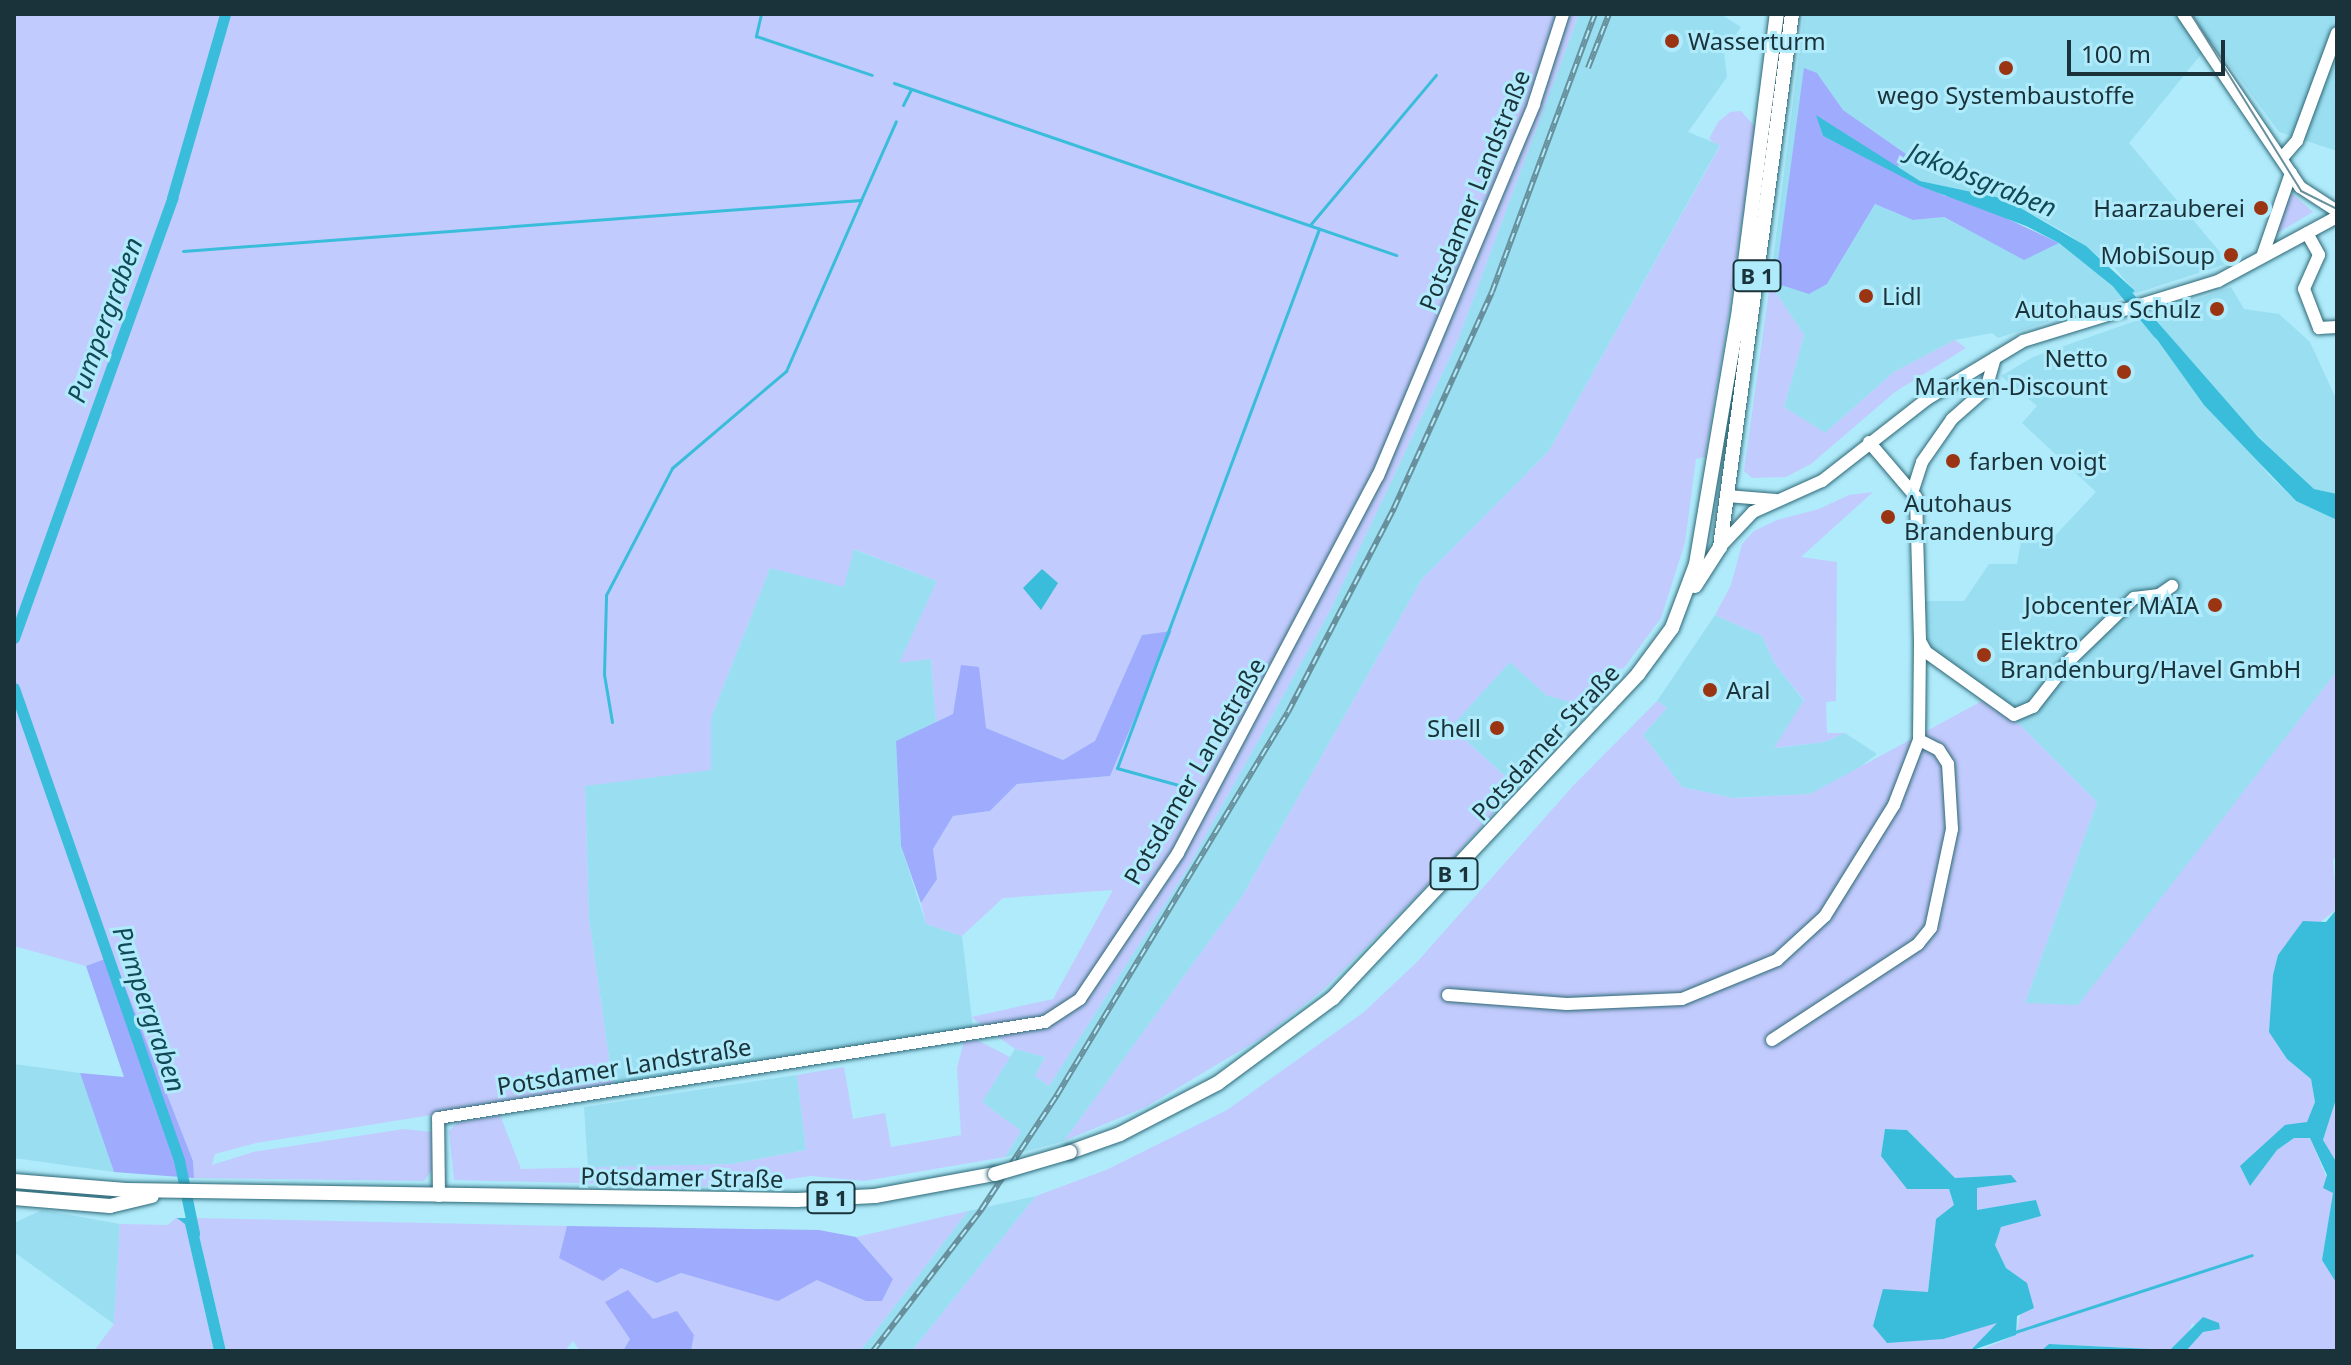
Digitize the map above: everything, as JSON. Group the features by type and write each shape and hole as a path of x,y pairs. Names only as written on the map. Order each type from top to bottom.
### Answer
{"main road":[{"path":"1774,96 1777,14"},
{"name":"B 1","path":"1727,496 1774,96 1792,14"},
{"name":"Potsdamer Straße","path":"1682,606 1696,564 1774,96"},
{"path":"1707,494 1727,496"},
{"name":"Potsdamer Straße","path":"14,1181 175,1191 797,1200 875,1196 995,1174 1120,1134 1218,1083 1333,998 1638,674 1720,547 1727,496"},
{"name":"Potsdamer Straße","path":"14,1198 110,1206 175,1191"}],"street":[{"name":"Potsdamer Landstraße","path":"439,1196 438,1118 1045,1022 1080,999 1178,853 1378,476 1534,104 1563,14"},
{"path":"1720,547 1753,512 1822,481 1869,442 1995,358 2037,336 2125,312 2218,281 2337,214 2311,198 2291,173 2183,14"},
{"path":"2282,158 2297,141 2337,33"},
{"path":"2262,257 2291,173"},
{"path":"2307,233 2319,255 2304,289 2319,328 2337,327"},
{"path":"1448,995 1567,1004 1682,999 1742,979 1777,960 1825,916 1865,859 1894,805 1919,740 1919,520 1913,490 1922,462 1952,419 1986,389 1995,358"},
{"path":"1869,442 1913,490"},
{"path":"1727,496 1782,500"},
{"path":"1920,641 1941,665 2021,715 2134,598 2159,595 2172,586"},
{"path":"1772,1040 1918,944 1931,928 1952,829 1950,790 1945,756 1919,740"}],"shaded area":[{"path":"14,14 1579,14 1458,340 1330,611 1186,871 1049,1086 1035,1076 1045,1057 1015,1049 971,1017 1053,999 1113,890 1003,898 962,936 926,924 921,903 937,879 933,849 953,816 990,811 1017,784 1110,776 1172,632 1142,635 1095,742 1063,760 986,728 962,665 953,714 936,722 931,659 899,663 937,581 854,549 844,587 770,568 711,718 711,770 585,786 589,918 613,1086 256,1143 215,1154 212,1165 253,1152 404,1129 431,1132 433,1168 424,1181 194,1178 193,1161 113,956 86,966 14,946"},
{"path":"1579,14 1720,14 1741,27 1724,52 1727,77 1688,132 1720,145 1549,451 1422,579 1243,895 1064,1141 1005,1157 1021,1131 982,1102 1015,1049 1045,1057 1035,1076 1049,1086 1186,871 1330,611 1458,340"},
{"path":"1804,14 2337,14 2337,151 2279,132 2212,41 2129,143 2229,263 1998,338 1992,333 1955,340 1894,372 1825,433 1784,407 1804,335 1770,284","holes":["1817,73 1843,110 1906,154 1897,168 1920,181 2005,199 2068,234 2115,268 2134,291 2124,295 2059,243 2024,259 1943,217 1913,220 1875,204 1827,284"]},
{"path":"1804,68 1817,73 1843,110 1906,154 1897,168 1817,116 1823,136 1945,196 1963,198 2059,243 2024,260 1944,217 1913,220 1875,204 1827,284 1809,294 1775,283"},
{"path":"1741,111 1755,127 1729,312 1705,457 1696,459 1685,543 1661,618 1624,668 1610,671 1583,706 1546,695 1510,662 1451,727 1517,787 1431,882 1324,989 1263,1037 1146,1107 1064,1141 1243,895 1422,579 1549,451 1720,146 1709,139 1718,122 1730,112"},
{"path":"1816,115 1920,181 2005,199 2086,246 2135,291 2125,296 2059,243 2026,226 1920,186 1823,136"},
{"path":"2293,194 2313,212 2276,234 2288,197"},
{"path":"1770,284 1804,335 1784,407 1825,433 1894,372 1955,340 1966,348 1895,392 1811,464 1786,477 1752,478 1744,471"},
{"path":"2231,287 2244,309 2279,314 2310,342 2337,401 2337,494 2314,489 2220,400 2155,318 2146,324 2269,475 2296,501 2337,520 2337,671 2085,1000 2078,1005 2028,1006 2025,1003 2097,802 2020,725 1929,662 1925,601 1964,601 1989,564 2017,564 2021,541 2049,542 2096,492 2022,423 2037,406 2001,376 2033,357"},
{"path":"2154,318 2258,437 2314,489 2337,494 2337,520 2296,501 2204,405 2146,324"},
{"path":"1873,492 1801,557 1837,562 1836,701 1826,702 1827,733 1845,733 1824,742 1774,748 1804,700 1775,664 1762,636 1715,615 1731,585 1742,544 1754,531 1777,520 1819,509 1849,495"},
{"path":"853,549 937,581 900,662 931,659 936,722 896,741 901,846 926,924 962,936 973,1028 613,1086 589,918 585,785 711,769 711,718 770,568 844,586"},
{"path":"1042,569 1058,583 1041,610 1023,588"},
{"path":"1715,615 1762,636 1775,664 1804,701 1775,748 1824,742 1845,733 1877,754 1843,780 1810,794 1733,798 1682,787 1643,735 1667,708 1657,701"},
{"path":"1172,631 1110,776 1017,784 990,811 953,816 933,849 937,879 921,903 901,846 896,741 953,714 961,665 979,667 986,728 1063,760 1095,741 1142,635"},
{"path":"1510,661 1546,695 1583,706 1517,787 1451,727"},
{"path":"2337,671 2337,853 2333,861 2337,909 2278,955 2269,1031 2287,1059 2311,1079 2315,1102 2307,1123 2295,1124 2241,1166 2250,1186 2277,1150 2294,1138 2310,1138 2333,1193 2322,1260 2337,1284 2337,1351 2186,1351 2203,1332 2192,1323 2187,1338 2170,1350 2049,1344 2041,1351 1978,1351 2016,1335 2027,1283 2006,1268 1995,1245 2001,1227 2040,1216 2036,1201 1977,1210 1977,1188 2016,1182 1955,1178 1907,1130 1885,1129 1881,1156 1949,1189 1954,1205 1936,1219 1928,1292 1984,1325 1998,1322 1970,1351 912,1351 1036,1196 1106,1170 1227,1110 1364,1012 1418,961 1572,787 1657,701 1667,708 1643,735 1682,787 1733,798 1810,794 1982,701 2020,725 2097,802 2025,1003 2078,1005"},
{"path":"2337,909 2337,1096 2323,1140 2337,1163 2337,1284 2322,1260 2333,1193 2323,1188 2327,1175 2310,1138 2294,1138 2277,1150 2250,1186 2240,1166 2285,1125 2307,1122 2315,1102 2311,1079 2287,1059 2269,1032 2273,975 2278,955 2303,921 2326,922"},
{"path":"113,956 193,1161 194,1178 114,1172 80,1073 124,1077 86,966"},
{"path":"977,1040 1010,1057 982,1102 1021,1131 1005,1157 864,1181 811,1176 734,1187 454,1180 449,1131 458,1122 500,1115 521,1169 732,1164 806,1150 797,1075 844,1067 853,1119 885,1113 891,1147 961,1135 957,1068 964,1041"},
{"path":"14,1064 80,1073 114,1172 14,1158"},
{"path":"797,1075 806,1150 732,1164 588,1168 584,1107"},
{"path":"2337,1096 2337,1163 2323,1140"},
{"path":"1885,1129 1907,1130 1955,1178 2011,1175 2017,1182 1977,1188 1977,1210 2036,1200 2041,1216 2001,1227 1995,1245 2006,1268 2027,1283 2034,1308 2017,1316 2016,1335 1970,1351 1997,1323 1943,1339 1887,1343 1873,1326 1883,1289 1928,1292 1936,1219 1954,1205 1949,1189 1907,1189 1881,1156"},
{"path":"1036,1196 912,1351 860,1351 968,1211"},
{"path":"42,1210 120,1224 114,1324 14,1252 14,1223"},
{"path":"968,1211 860,1351 691,1351 694,1335 630,1339 623,1351 580,1351 573,1341 565,1351 226,1351 195,1218 567,1226 559,1258 621,1268 657,1283 681,1273 778,1300 817,1279 866,1301 882,1301 893,1279 856,1237"},
{"path":"177,1217 185,1223 214,1351 94,1351 114,1324 120,1224 168,1225"},
{"path":"177,1218 195,1218 226,1351 214,1351 185,1224"},
{"path":"567,1226 819,1230 856,1237 893,1279 882,1301 866,1301 817,1280 778,1301 681,1273 657,1283 621,1268 603,1281 559,1258"},
{"path":"628,1290 653,1319 677,1311 694,1335 691,1351 623,1351 630,1339 605,1302"},
{"path":"2203,1317 2219,1323 2220,1329 2203,1332 2186,1351 2041,1351 2049,1344 2170,1350"}],"waterway":[{"name":"Pumpergraben","path":"14,638 172,198 225,14"},
{"path":"761,14 756,36 872,75"},
{"path":"1310,225 1436,75"},
{"path":"894,83 1396,255"},
{"path":"903,105 911,89"},
{"path":"183,251 861,200 896,121"},
{"path":"612,722 604,674 606,595 672,468 786,371 861,200"},
{"path":"1193,789 1117,768 1319,229"},
{"path":"2118,284 2158,333"},
{"name":"Pumpergraben","path":"14,688 179,1160 194,1233"},
{"path":"2012,1333 2252,1255"}],"tram line":[{"path":"2191,14 2301,191 2337,209"}],"railway":[{"path":"873,1351 981,1210 1057,1095 1288,712 1394,508 1492,292 1595,14"},
{"path":"1588,68 1609,14"}],"place":[{"name":"Wasserturm","path":"1672,41"},
{"name":"wego Systembaustoffe","path":"2006,68"},
{"name":"Haarzauberei","path":"2261,208"},
{"name":"MobiSoup","path":"2231,255"},
{"name":"Lidl","path":"1866,296"},
{"name":"Autohaus Schulz","path":"2217,309"},
{"name":"Netto Marken-Discount","path":"2124,372"},
{"name":"farben voigt","path":"1953,461"},
{"name":"Autohaus Brandenburg","path":"1888,517"},
{"name":"Jobcenter MAIA","path":"2215,605"},
{"name":"Elektro Brandenburg/Havel GmbH","path":"1984,655"},
{"name":"Aral","path":"1710,690"},
{"name":"Shell","path":"1497,728"}],"water label":[{"name":"Jakobsgraben","path":"1982,180"}]}
